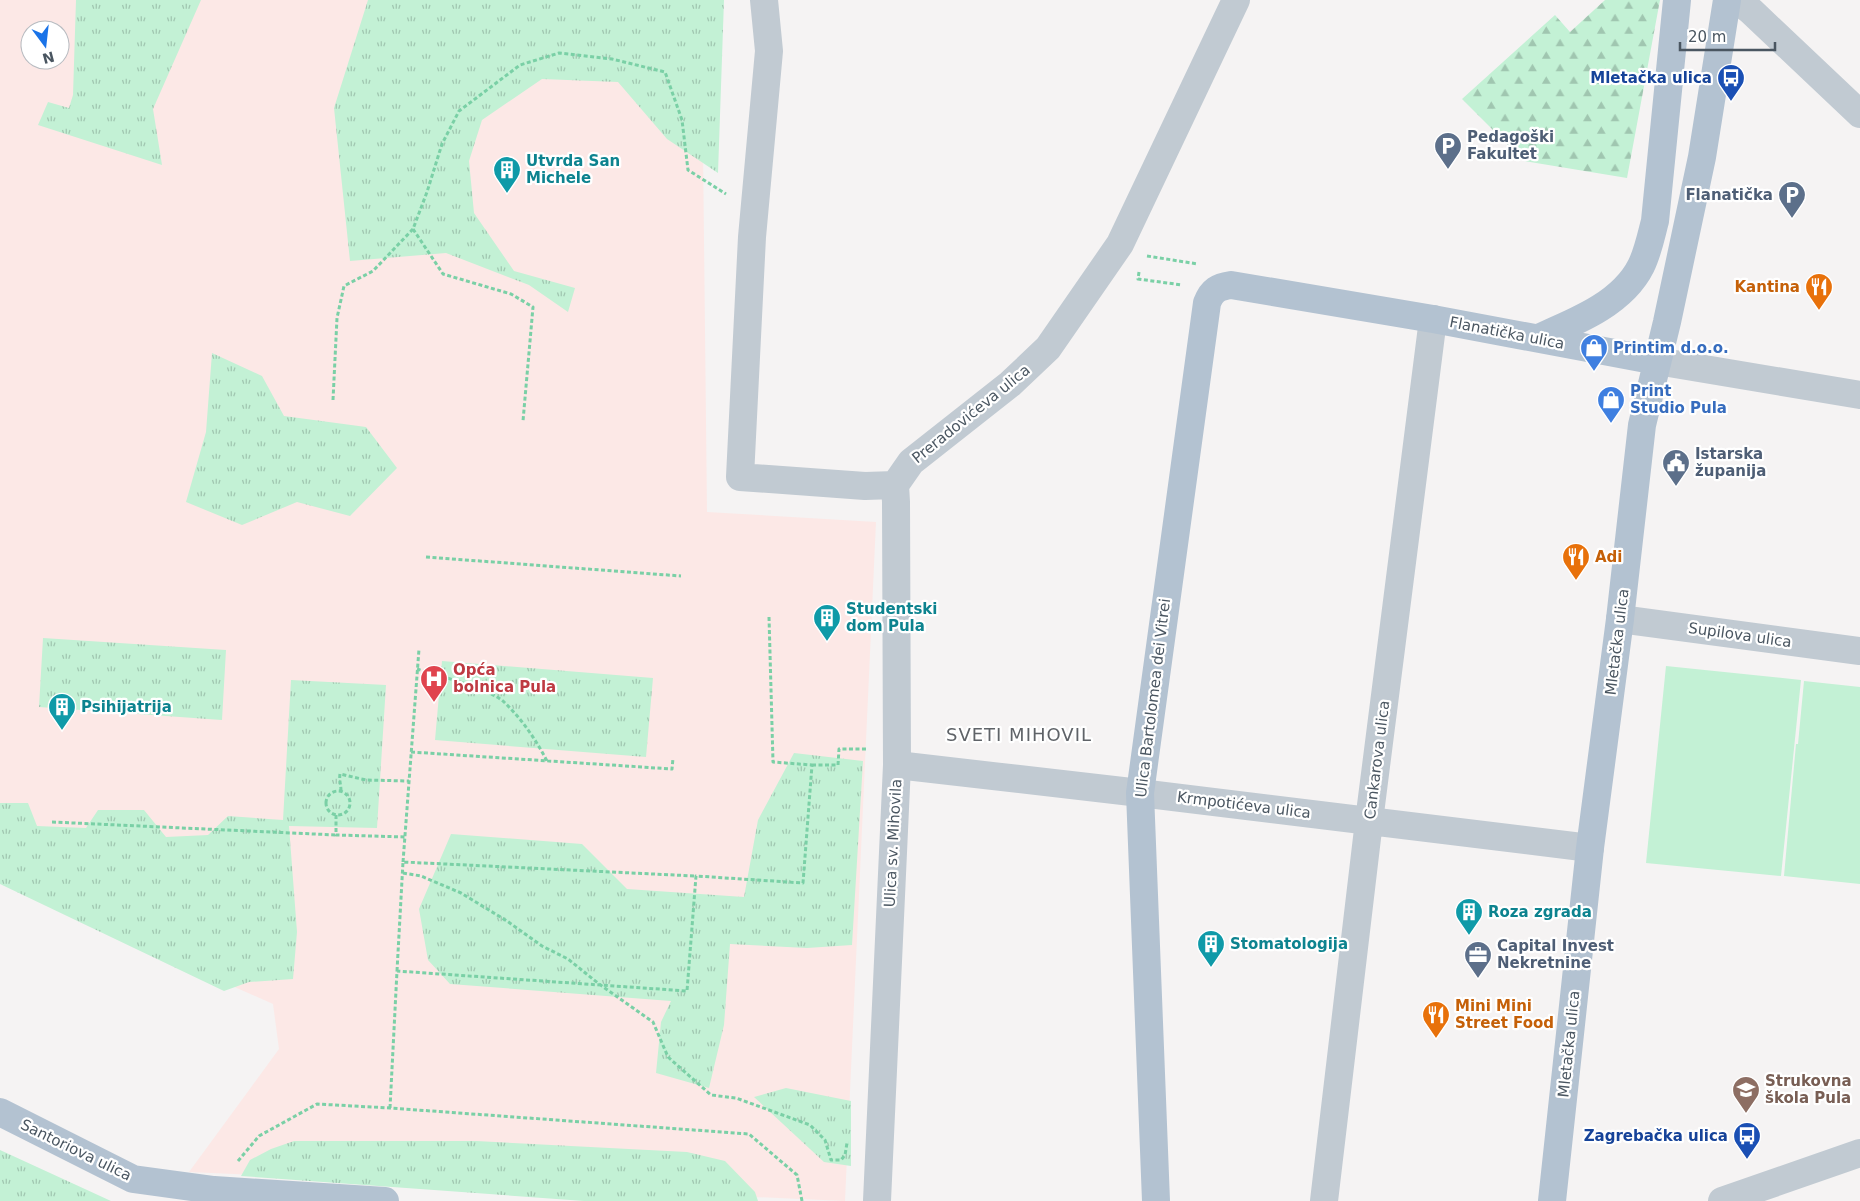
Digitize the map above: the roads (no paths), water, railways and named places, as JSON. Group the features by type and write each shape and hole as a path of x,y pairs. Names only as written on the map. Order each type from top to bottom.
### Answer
{"main road":[{"path":"1538,338 1598,310 1626,285 1640,267 1646,254 1655,221 1677,0"},
{"name":"Mletačka ulica","path":"1552,1201 1590,848 1620,618 1642,425 1667,322 1702,157 1728,0"},
{"name":"Flanatička ulica","path":"1214,290 1221,286 1231,285 1433,319 1656,361"},
{"name":"Ulica Bartolomea dei Vitrei","path":"1156,1201 1140,793 1207,304 1214,290"},
{"name":"Santoriova ulica","path":"0,1112 133,1179 213,1195"},
{"path":"213,1195 385,1201"}],"street":[{"name":"Preradovićeva ulica","path":"895,485 911,462 1010,384 1048,348 1110,261 1120,244 1236,0"},
{"path":"1737,0 1752,11 1860,114"},
{"path":"766,5 769,51 752,237 740,477 865,486 895,485"},
{"name":"Cankarova ulica","path":"1324,1201 1369,821 1433,319"},
{"name":"Flanatička ulica","path":"1656,361 1860,395"},
{"name":"Ulica sv. Mihovila","path":"877,1201 897,765 895,485"},
{"name":"Supilova ulica","path":"1620,618 1860,651"},
{"name":"Krmpotićeva ulica","path":"897,765 1590,848"},
{"path":"1722,1201 1860,1153"}],"place":[{"name":"Mletačka ulica","path":"1731,102"},
{"name":"Pedagoški Fakultet","path":"1448,170"},
{"name":"Utvrda San Michele","path":"507,194"},
{"name":"Flanatička","path":"1792,219"},
{"name":"Kantina","path":"1819,311"},
{"name":"Printim d.o.o.","path":"1594,372"},
{"name":"Print Studio Pula","path":"1611,424"},
{"name":"Istarska županija","path":"1676,487"},
{"name":"Adi","path":"1576,581"},
{"name":"Studentski dom Pula","path":"827,642"},
{"name":"Opća bolnica Pula","path":"434,703"},
{"name":"Psihijatrija","path":"62,731"},
{"name":"Roza zgrada","path":"1469,936"},
{"name":"Stomatologija","path":"1211,968"},
{"name":"Capital Invest Nekretnine","path":"1478,979"},
{"name":"Mini Mini Street Food","path":"1436,1039"},
{"name":"Strukovna škola Pula","path":"1746,1114"},
{"name":"Zagrebačka ulica","path":"1747,1160"}],"district":[{"name":"SVETI MIHOVIL","path":"1019,735"}]}
